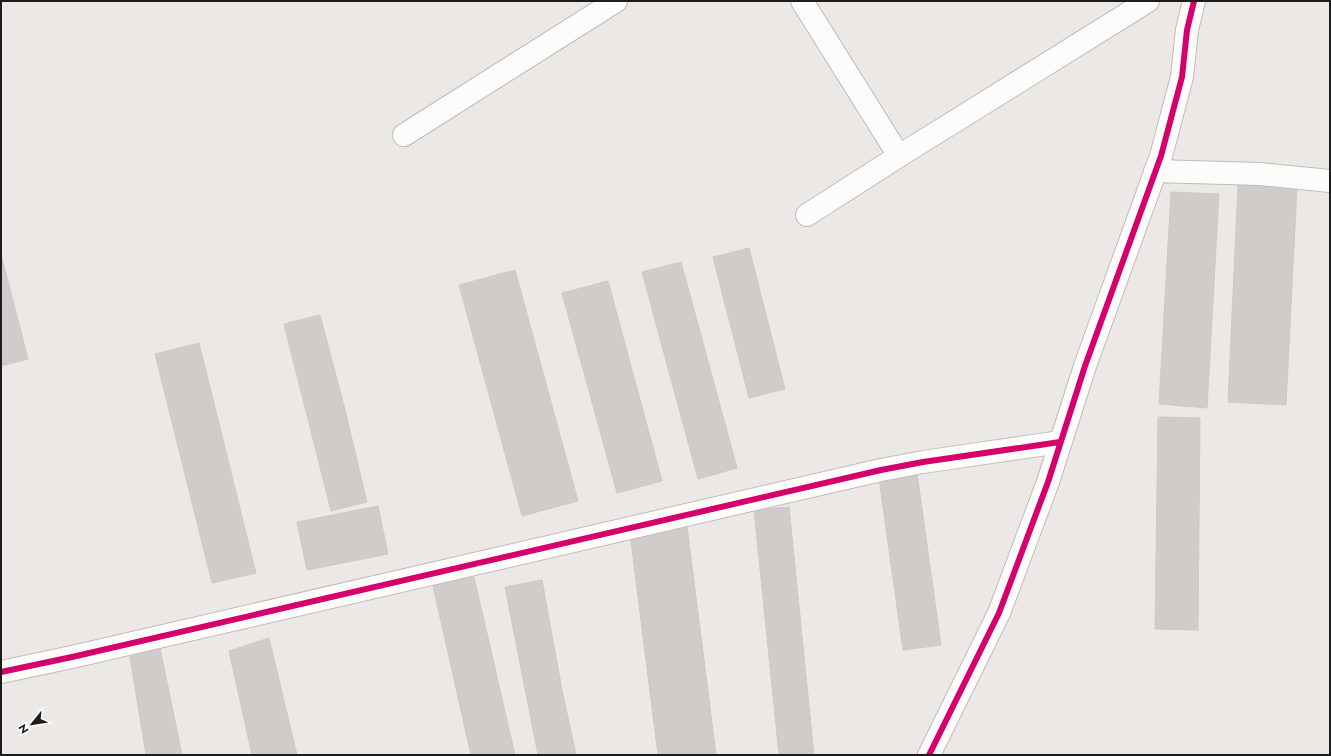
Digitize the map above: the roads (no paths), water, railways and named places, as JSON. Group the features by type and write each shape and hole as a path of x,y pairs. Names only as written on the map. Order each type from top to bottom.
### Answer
{"street":[{"path":"404,134 616,1"},
{"path":"802,1 899,156"},
{"path":"807,215 1148,1"},
{"path":"929,755 999,613 1048,482 1085,366 1161,156 1182,76 1186,30 1194,1"},
{"path":"1156,171 1260,174 1330,181"},
{"path":"1,672 72,657 880,470 923,462 1060,442"}]}
